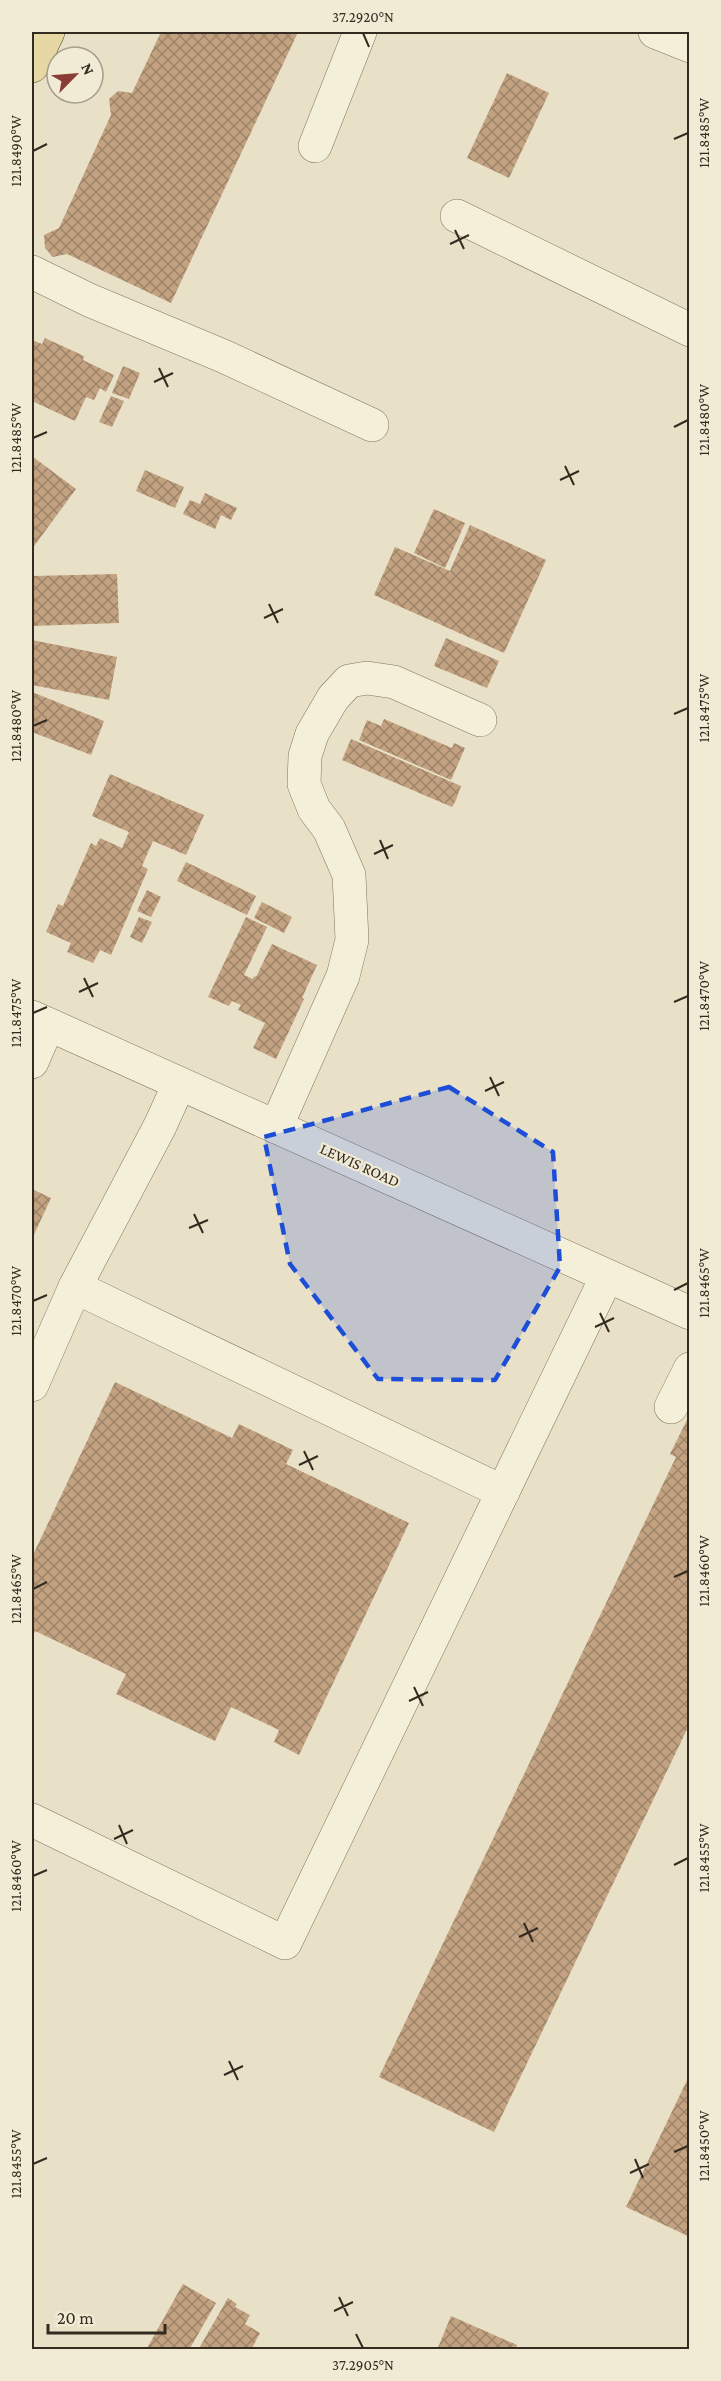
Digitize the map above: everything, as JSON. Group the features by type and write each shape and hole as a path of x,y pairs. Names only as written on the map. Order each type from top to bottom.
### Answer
{"main road":[{"path":"32,66 48,32"}],"street":[{"path":"315,146 360,32"},
{"path":"656,32 690,46"},
{"path":"457,216 690,330"},
{"path":"32,272 89,300 223,356 372,425"},
{"path":"276,1127 343,976 352,940 349,875 329,829 314,809 304,784 305,756 312,734 333,698 349,681 367,678 394,682 480,720"},
{"path":"32,1062 40,1021"},
{"name":"LEWIS ROAD","path":"40,1021 690,1313"},
{"path":"32,1385 75,1287 160,1126 179,1084"},
{"path":"32,1820 285,1943 607,1276"},
{"path":"75,1287 503,1492"},
{"path":"671,1407 690,1369"}],"highlighted area":[{"path":"449,1087 553,1152 560,1267 495,1380 378,1379 290,1264 264,1137"}],"building":[{"path":"161,32 298,32 171,303 67,254 53,257 45,248 44,235 59,228 111,115 109,99 118,91 132,93"},
{"path":"507,73 549,93 509,178 467,158"},
{"path":"45,338 84,356 83,360 114,375 106,392 100,388 94,400 86,397 75,421 32,401 32,340 42,344"},
{"path":"123,366 140,373 129,399 112,393"},
{"path":"111,396 124,401 112,427 99,422"},
{"path":"33,457 76,489 32,549 32,459"},
{"path":"145,470 184,487 175,508 136,491"},
{"path":"205,493 237,508 231,520 221,515 215,529 183,514 190,500 200,504"},
{"path":"434,509 465,523 445,568 414,553"},
{"path":"470,525 546,560 504,653 374,595 395,547 450,571"},
{"path":"117,574 119,623 32,626 32,576"},
{"path":"446,638 499,661 487,688 434,666"},
{"path":"32,640 117,657 109,700 32,685"},
{"path":"32,692 104,721 91,755 32,732"},
{"path":"384,719 452,748 454,743 465,748 451,780 359,740 367,720 381,726"},
{"path":"351,739 461,786 452,807 342,760"},
{"path":"110,774 204,815 186,855 153,841 142,866 148,869 111,955 100,950 93,963 67,952 71,943 46,932 58,904 63,906 91,843 96,846 100,838 122,848 129,832 92,816"},
{"path":"186,862 256,896 247,915 177,881"},
{"path":"147,890 161,897 151,917 137,911"},
{"path":"262,902 292,917 284,933 254,918"},
{"path":"139,917 152,922 142,943 130,937"},
{"path":"246,917 267,927 244,975 253,979 254,976 256,977 272,944 317,965 276,1059 253,1048 265,1023 238,1010 241,1005 232,1001 229,1006 208,997"},
{"path":"32,1189 51,1198 32,1239"},
{"path":"115,1382 232,1438 239,1424 293,1450 286,1464 409,1523 299,1755 274,1742 279,1730 231,1707 215,1741 116,1694 126,1674 35,1631 32,1639 32,1557"},
{"path":"690,1414 690,1723 494,2132 379,2077 676,1457 670,1454"},
{"path":"690,2074 690,2237 626,2207"},
{"path":"183,2284 216,2303 189,2350 146,2350"},
{"path":"228,2298 237,2304 235,2307 250,2315 245,2324 260,2333 251,2350 198,2350"},
{"path":"451,2316 517,2345 515,2350 437,2350"}]}
